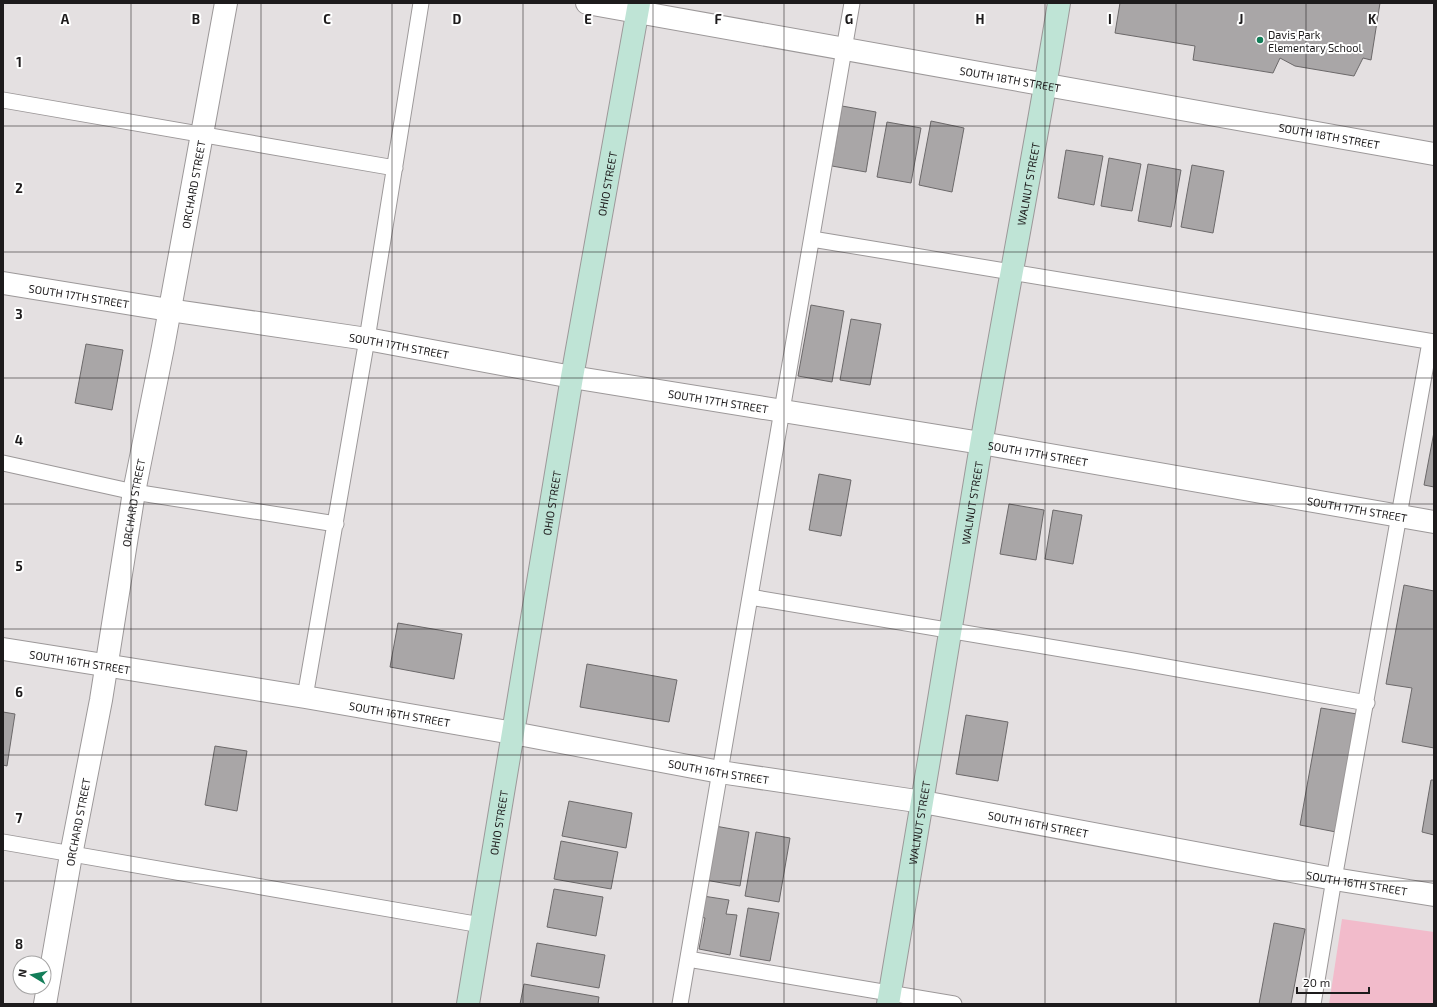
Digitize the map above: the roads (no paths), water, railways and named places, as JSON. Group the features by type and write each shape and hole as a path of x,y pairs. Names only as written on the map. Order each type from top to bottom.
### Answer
{"street":[{"name":"ORCHARD STREET","path":"45,1004 106,666 134,492 226,3"},
{"name":"SOUTH 18TH STREET","path":"587,3 638,7 844,49 1434,154"},
{"name":"WALNUT STREET","path":"889,998 923,802 981,443 1046,85 1059,3"},
{"name":"OHIO STREET","path":"468,1004 572,377 638,7"},
{"name":"SOUTH 17TH STREET","path":"3,283 169,310 367,339 572,377 981,443 1434,522"},
{"name":"SOUTH 16TH STREET","path":"3,649 513,732 720,772 923,802 1334,879 1434,895"}],"lane":[{"path":"305,698 367,339 421,3"},
{"path":"680,1004 852,3"},
{"path":"3,100 395,168"},
{"path":"812,239 1432,342 1334,879 1313,1004"},
{"path":"3,463 134,492 336,524"},
{"path":"750,597 1133,661 1367,703"},
{"path":"3,842 481,925"},
{"path":"688,959 889,998 954,1004"}],"place":[{"name":"Davis Park Elementary School","path":"1260,40"}]}
